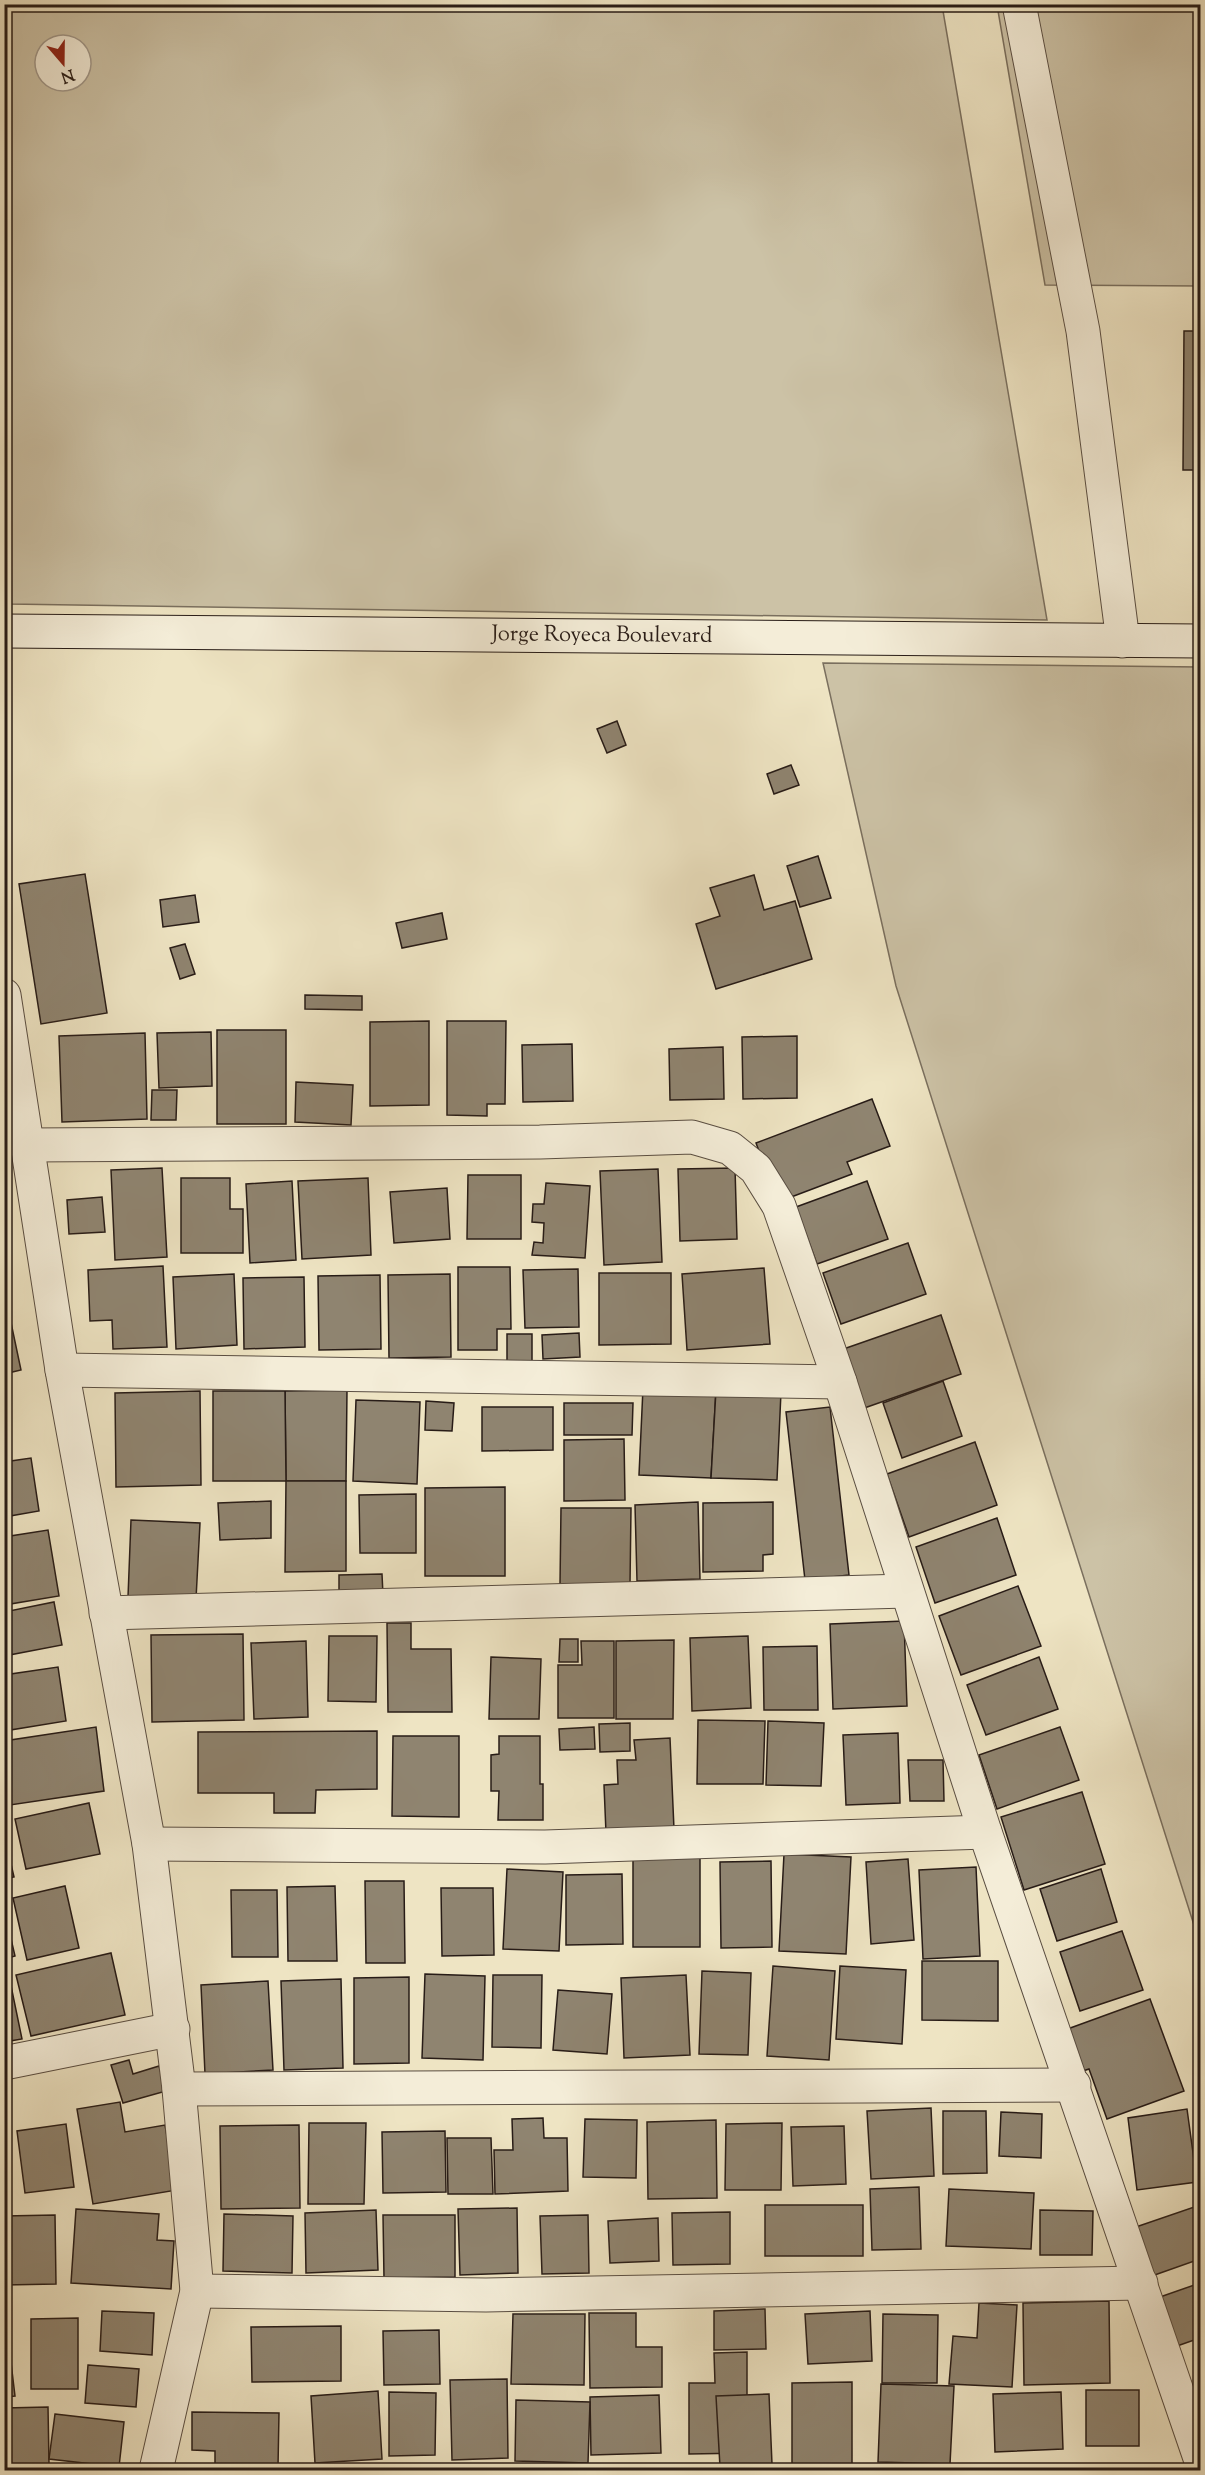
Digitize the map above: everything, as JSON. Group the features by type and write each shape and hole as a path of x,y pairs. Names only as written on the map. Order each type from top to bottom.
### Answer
{"street":[{"path":"1019,4 1083,331 1123,641"},
{"name":"Jorge Royeca Boulevard","path":"4,631 1200,641"},
{"path":"4,995 62,1370 149,1844 173,2029 197,2291 156,2470"},
{"path":"26,1145 528,1143 692,1137 730,1148 756,1169 779,1206 840,1382 985,1832 1074,2085 1200,2458"},
{"path":"62,1370 840,1382"},
{"path":"106,1613 906,1591"},
{"path":"149,1844 545,1847 985,1832"},
{"path":"4,2063 173,2029"},
{"path":"179,2089 1074,2085"},
{"path":"197,2291 486,2295 1142,2283"}],"shaded area":[{"path":"5,4 942,5 1047,620 9,604 4,592"},
{"path":"997,5 1200,5 1200,286 1045,285"},
{"path":"823,663 1200,667 1200,1944 896,986"}],"building":[{"path":"1184,331 1200,331 1200,470 1183,470"},
{"path":"617,721 626,745 607,753 597,729"},
{"path":"791,765 799,785 774,794 767,774"},
{"path":"818,856 831,898 800,907 787,866"},
{"path":"85,874 107,1013 41,1024 19,884"},
{"path":"754,875 764,910 795,901 812,959 716,989 696,924 720,916 710,888"},
{"path":"195,895 199,922 163,927 160,900"},
{"path":"442,913 447,939 402,948 396,923"},
{"path":"185,944 195,974 180,979 170,948"},
{"path":"305,995 362,996 362,1010 305,1009"},
{"path":"429,1021 429,1105 370,1106 370,1022"},
{"path":"447,1021 506,1021 505,1104 487,1104 487,1116 447,1115"},
{"path":"217,1030 286,1030 286,1124 217,1124"},
{"path":"211,1032 212,1086 159,1088 157,1033"},
{"path":"145,1033 147,1119 62,1122 59,1036"},
{"path":"797,1036 797,1098 743,1099 742,1037"},
{"path":"572,1044 573,1101 523,1102 522,1045"},
{"path":"723,1047 724,1099 670,1100 669,1049"},
{"path":"296,1082 353,1085 351,1125 295,1122"},
{"path":"152,1090 177,1090 176,1120 151,1120"},
{"path":"872,1099 890,1146 847,1162 852,1174 778,1202 756,1143"},
{"path":"162,1168 167,1257 115,1260 111,1170"},
{"path":"735,1168 737,1239 680,1241 678,1169"},
{"path":"658,1169 662,1262 604,1265 600,1171"},
{"path":"468,1175 521,1175 521,1239 467,1239"},
{"path":"181,1178 230,1178 230,1209 243,1209 243,1253 181,1253"},
{"path":"368,1178 371,1255 302,1259 298,1181"},
{"path":"292,1181 296,1260 250,1263 246,1184"},
{"path":"867,1181 888,1239 817,1264 796,1207"},
{"path":"546,1183 590,1186 585,1258 532,1255 534,1242 543,1243 544,1223 532,1222 533,1204 544,1204"},
{"path":"447,1188 450,1239 394,1243 390,1192"},
{"path":"102,1197 105,1232 69,1234 67,1200"},
{"path":"908,1243 926,1294 841,1324 823,1273"},
{"path":"163,1266 167,1347 113,1349 112,1320 90,1321 88,1270"},
{"path":"458,1267 510,1267 511,1329 497,1329 497,1350 458,1350"},
{"path":"764,1268 770,1344 687,1350 682,1274"},
{"path":"578,1269 579,1327 525,1328 523,1270"},
{"path":"599,1273 671,1273 671,1344 599,1345"},
{"path":"234,1274 237,1345 176,1349 173,1277"},
{"path":"450,1274 451,1357 389,1358 388,1275"},
{"path":"380,1275 381,1349 319,1350 318,1276"},
{"path":"304,1277 305,1347 244,1349 243,1278"},
{"path":"941,1315 961,1374 853,1412 832,1353"},
{"path":"10,1318 21,1370 4,1374 4,1319"},
{"path":"579,1333 580,1357 543,1359 542,1335"},
{"path":"507,1334 532,1334 532,1364 507,1364"},
{"path":"943,1381 962,1436 902,1458 883,1403"},
{"path":"643,1388 716,1390 711,1478 639,1475"},
{"path":"347,1390 346,1481 286,1481 285,1391"},
{"path":"716,1390 781,1392 777,1480 711,1478"},
{"path":"200,1391 201,1485 116,1487 115,1393"},
{"path":"213,1391 285,1391 286,1481 213,1481"},
{"path":"356,1400 420,1402 417,1484 353,1481"},
{"path":"426,1401 454,1403 452,1431 425,1430"},
{"path":"564,1403 633,1403 632,1435 564,1435"},
{"path":"482,1407 553,1407 553,1450 482,1451"},
{"path":"830,1407 849,1575 805,1580 786,1412"},
{"path":"624,1439 625,1500 564,1501 564,1440"},
{"path":"975,1442 997,1505 909,1537 887,1474"},
{"path":"31,1458 39,1511 4,1517 4,1462"},
{"path":"286,1481 346,1481 346,1571 285,1572"},
{"path":"505,1487 505,1576 425,1576 425,1488"},
{"path":"416,1494 416,1553 360,1553 359,1495"},
{"path":"271,1501 271,1538 220,1540 218,1503"},
{"path":"698,1502 700,1579 637,1581 635,1505"},
{"path":"773,1502 773,1554 763,1555 763,1571 703,1572 703,1503"},
{"path":"561,1508 631,1508 630,1585 560,1585"},
{"path":"997,1518 1016,1575 935,1603 916,1547"},
{"path":"131,1520 200,1523 196,1599 128,1597"},
{"path":"48,1530 59,1596 4,1605 4,1537"},
{"path":"382,1574 383,1595 339,1596 339,1575"},
{"path":"1018,1586 1041,1646 961,1675 939,1616"},
{"path":"54,1602 62,1645 4,1656 4,1612"},
{"path":"904,1621 907,1706 833,1709 830,1624"},
{"path":"387,1623 411,1623 411,1649 451,1649 452,1712 388,1712"},
{"path":"243,1634 244,1720 152,1722 151,1635"},
{"path":"329,1636 377,1636 376,1702 328,1701"},
{"path":"748,1636 751,1708 692,1711 690,1638"},
{"path":"560,1639 578,1639 578,1662 559,1662"},
{"path":"674,1640 673,1719 616,1719 616,1641"},
{"path":"306,1641 308,1717 254,1719 251,1643"},
{"path":"581,1641 614,1641 614,1718 558,1718 558,1665 582,1665"},
{"path":"817,1646 818,1710 764,1710 763,1647"},
{"path":"491,1657 541,1659 539,1719 489,1719"},
{"path":"1039,1657 1058,1709 986,1735 967,1685"},
{"path":"58,1667 66,1721 4,1731 4,1675"},
{"path":"698,1720 765,1721 763,1784 697,1784"},
{"path":"768,1721 824,1723 821,1786 766,1785"},
{"path":"630,1723 630,1751 600,1752 599,1724"},
{"path":"96,1727 104,1791 10,1805 4,1768 4,1741"},
{"path":"594,1727 595,1749 560,1750 559,1729"},
{"path":"1060,1727 1079,1780 997,1809 979,1755"},
{"path":"377,1731 377,1789 316,1790 315,1813 274,1813 274,1793 198,1793 198,1732"},
{"path":"898,1733 900,1803 846,1805 843,1735"},
{"path":"393,1736 459,1736 459,1817 392,1816"},
{"path":"499,1736 540,1736 543,1820 498,1820 499,1791 491,1791 491,1755 499,1754"},
{"path":"670,1738 674,1829 606,1833 604,1785 618,1784 617,1760 636,1760 634,1740"},
{"path":"908,1760 943,1760 944,1801 910,1801"},
{"path":"1082,1792 1105,1864 1024,1890 1001,1817"},
{"path":"89,1803 100,1854 26,1869 15,1819"},
{"path":"4,1834 14,1877 4,1879"},
{"path":"784,1854 851,1857 846,1954 779,1951"},
{"path":"700,1856 700,1947 633,1947 633,1857"},
{"path":"908,1859 914,1940 871,1944 866,1862"},
{"path":"771,1861 772,1947 721,1948 720,1862"},
{"path":"976,1867 980,1956 923,1959 919,1870"},
{"path":"507,1869 563,1872 559,1951 503,1949"},
{"path":"1101,1869 1117,1922 1057,1941 1040,1889"},
{"path":"622,1874 623,1944 566,1945 566,1875"},
{"path":"365,1881 404,1881 405,1963 366,1963"},
{"path":"65,1886 79,1948 27,1960 13,1898"},
{"path":"335,1886 337,1961 288,1961 287,1887"},
{"path":"441,1888 493,1888 494,1955 442,1956"},
{"path":"231,1890 277,1890 278,1957 232,1957"},
{"path":"4,1909 15,1956 4,1959"},
{"path":"1122,1931 1143,1990 1080,2011 1060,1952"},
{"path":"111,1953 125,2015 31,2036 16,1975"},
{"path":"922,1961 998,1961 998,2021 922,2020"},
{"path":"773,1966 835,1971 829,2060 767,2056"},
{"path":"840,1966 906,1970 902,2044 836,2039"},
{"path":"702,1971 751,1973 748,2055 699,2054"},
{"path":"425,1974 485,1976 483,2060 422,2058"},
{"path":"493,1975 542,1975 541,2048 492,2047"},
{"path":"686,1975 690,2055 624,2058 621,1978"},
{"path":"409,1977 409,2063 354,2064 354,1978"},
{"path":"341,1979 343,2068 284,2070 281,1981"},
{"path":"10,1981 22,2039 4,2042 4,1982"},
{"path":"268,1981 273,2070 205,2074 201,1985"},
{"path":"558,1990 612,1994 607,2054 553,2050"},
{"path":"1150,1999 1184,2091 1107,2119 1089,2069 1077,2073 1062,2031"},
{"path":"129,2060 133,2074 159,2066 166,2091 123,2103 111,2065"},
{"path":"120,2102 125,2132 165,2125 177,2190 93,2204 77,2109"},
{"path":"931,2108 934,2176 871,2179 867,2111"},
{"path":"1187,2109 1197,2182 1137,2190 1128,2118"},
{"path":"943,2111 986,2111 987,2173 943,2174"},
{"path":"1001,2112 1042,2114 1041,2158 999,2156"},
{"path":"543,2118 544,2138 567,2138 568,2191 495,2194 494,2150 513,2150 512,2119"},
{"path":"585,2119 637,2120 636,2178 583,2177"},
{"path":"716,2120 717,2198 648,2199 647,2122"},
{"path":"309,2123 366,2123 364,2204 308,2204"},
{"path":"782,2123 781,2190 725,2190 726,2124"},
{"path":"66,2124 74,2187 25,2193 17,2131"},
{"path":"299,2125 300,2208 221,2209 220,2126"},
{"path":"844,2126 846,2184 793,2186 791,2127"},
{"path":"445,2131 446,2192 383,2193 382,2132"},
{"path":"447,2138 491,2138 493,2194 448,2194"},
{"path":"919,2187 921,2249 872,2250 870,2189"},
{"path":"949,2189 1034,2193 1031,2249 946,2246"},
{"path":"765,2205 863,2205 863,2256 765,2256"},
{"path":"1200,2205 1200,2259 1149,2277 1133,2228"},
{"path":"517,2208 518,2273 460,2275 458,2209"},
{"path":"76,2209 159,2214 157,2240 174,2241 171,2289 71,2283"},
{"path":"376,2210 378,2270 306,2273 305,2213"},
{"path":"1040,2210 1093,2211 1092,2255 1040,2255"},
{"path":"730,2212 730,2264 673,2265 672,2213"},
{"path":"224,2214 293,2216 292,2273 223,2271"},
{"path":"55,2215 56,2284 4,2285 4,2216"},
{"path":"383,2215 455,2215 455,2277 384,2278"},
{"path":"588,2215 589,2273 542,2274 540,2216"},
{"path":"658,2218 659,2261 610,2263 608,2221"},
{"path":"1200,2283 1200,2338 1177,2346 1160,2297"},
{"path":"1109,2301 1110,2383 1024,2385 1023,2303"},
{"path":"979,2303 1017,2305 1012,2387 949,2384 953,2336 977,2338"},
{"path":"765,2309 766,2349 714,2350 714,2311"},
{"path":"102,2311 154,2313 152,2355 100,2351"},
{"path":"870,2311 872,2361 808,2364 805,2314"},
{"path":"589,2313 636,2313 636,2347 662,2347 662,2387 590,2388"},
{"path":"513,2314 585,2314 584,2385 511,2384"},
{"path":"883,2314 938,2315 937,2383 882,2383"},
{"path":"78,2318 78,2389 31,2389 31,2319"},
{"path":"341,2326 341,2381 252,2382 251,2327"},
{"path":"7,2329 15,2396 4,2397 4,2330"},
{"path":"439,2330 440,2384 384,2385 383,2331"},
{"path":"747,2352 747,2453 689,2454 689,2383 715,2383 714,2353"},
{"path":"88,2365 139,2369 136,2407 85,2403"},
{"path":"507,2379 508,2458 452,2460 450,2380"},
{"path":"852,2382 852,2470 792,2470 792,2383"},
{"path":"881,2384 954,2386 950,2464 878,2462"},
{"path":"1086,2390 1139,2390 1139,2446 1086,2446"},
{"path":"378,2391 382,2459 315,2463 311,2396"},
{"path":"389,2392 436,2393 435,2455 389,2456"},
{"path":"1061,2392 1063,2449 995,2452 993,2394"},
{"path":"769,2394 772,2464 720,2467 716,2396"},
{"path":"659,2395 661,2453 591,2455 590,2397"},
{"path":"516,2400 590,2402 588,2463 515,2461"},
{"path":"48,2407 49,2464 4,2465 4,2408"},
{"path":"192,2412 279,2413 278,2467 215,2467 215,2451 192,2450"},
{"path":"55,2414 124,2422 119,2467 49,2459"}]}
